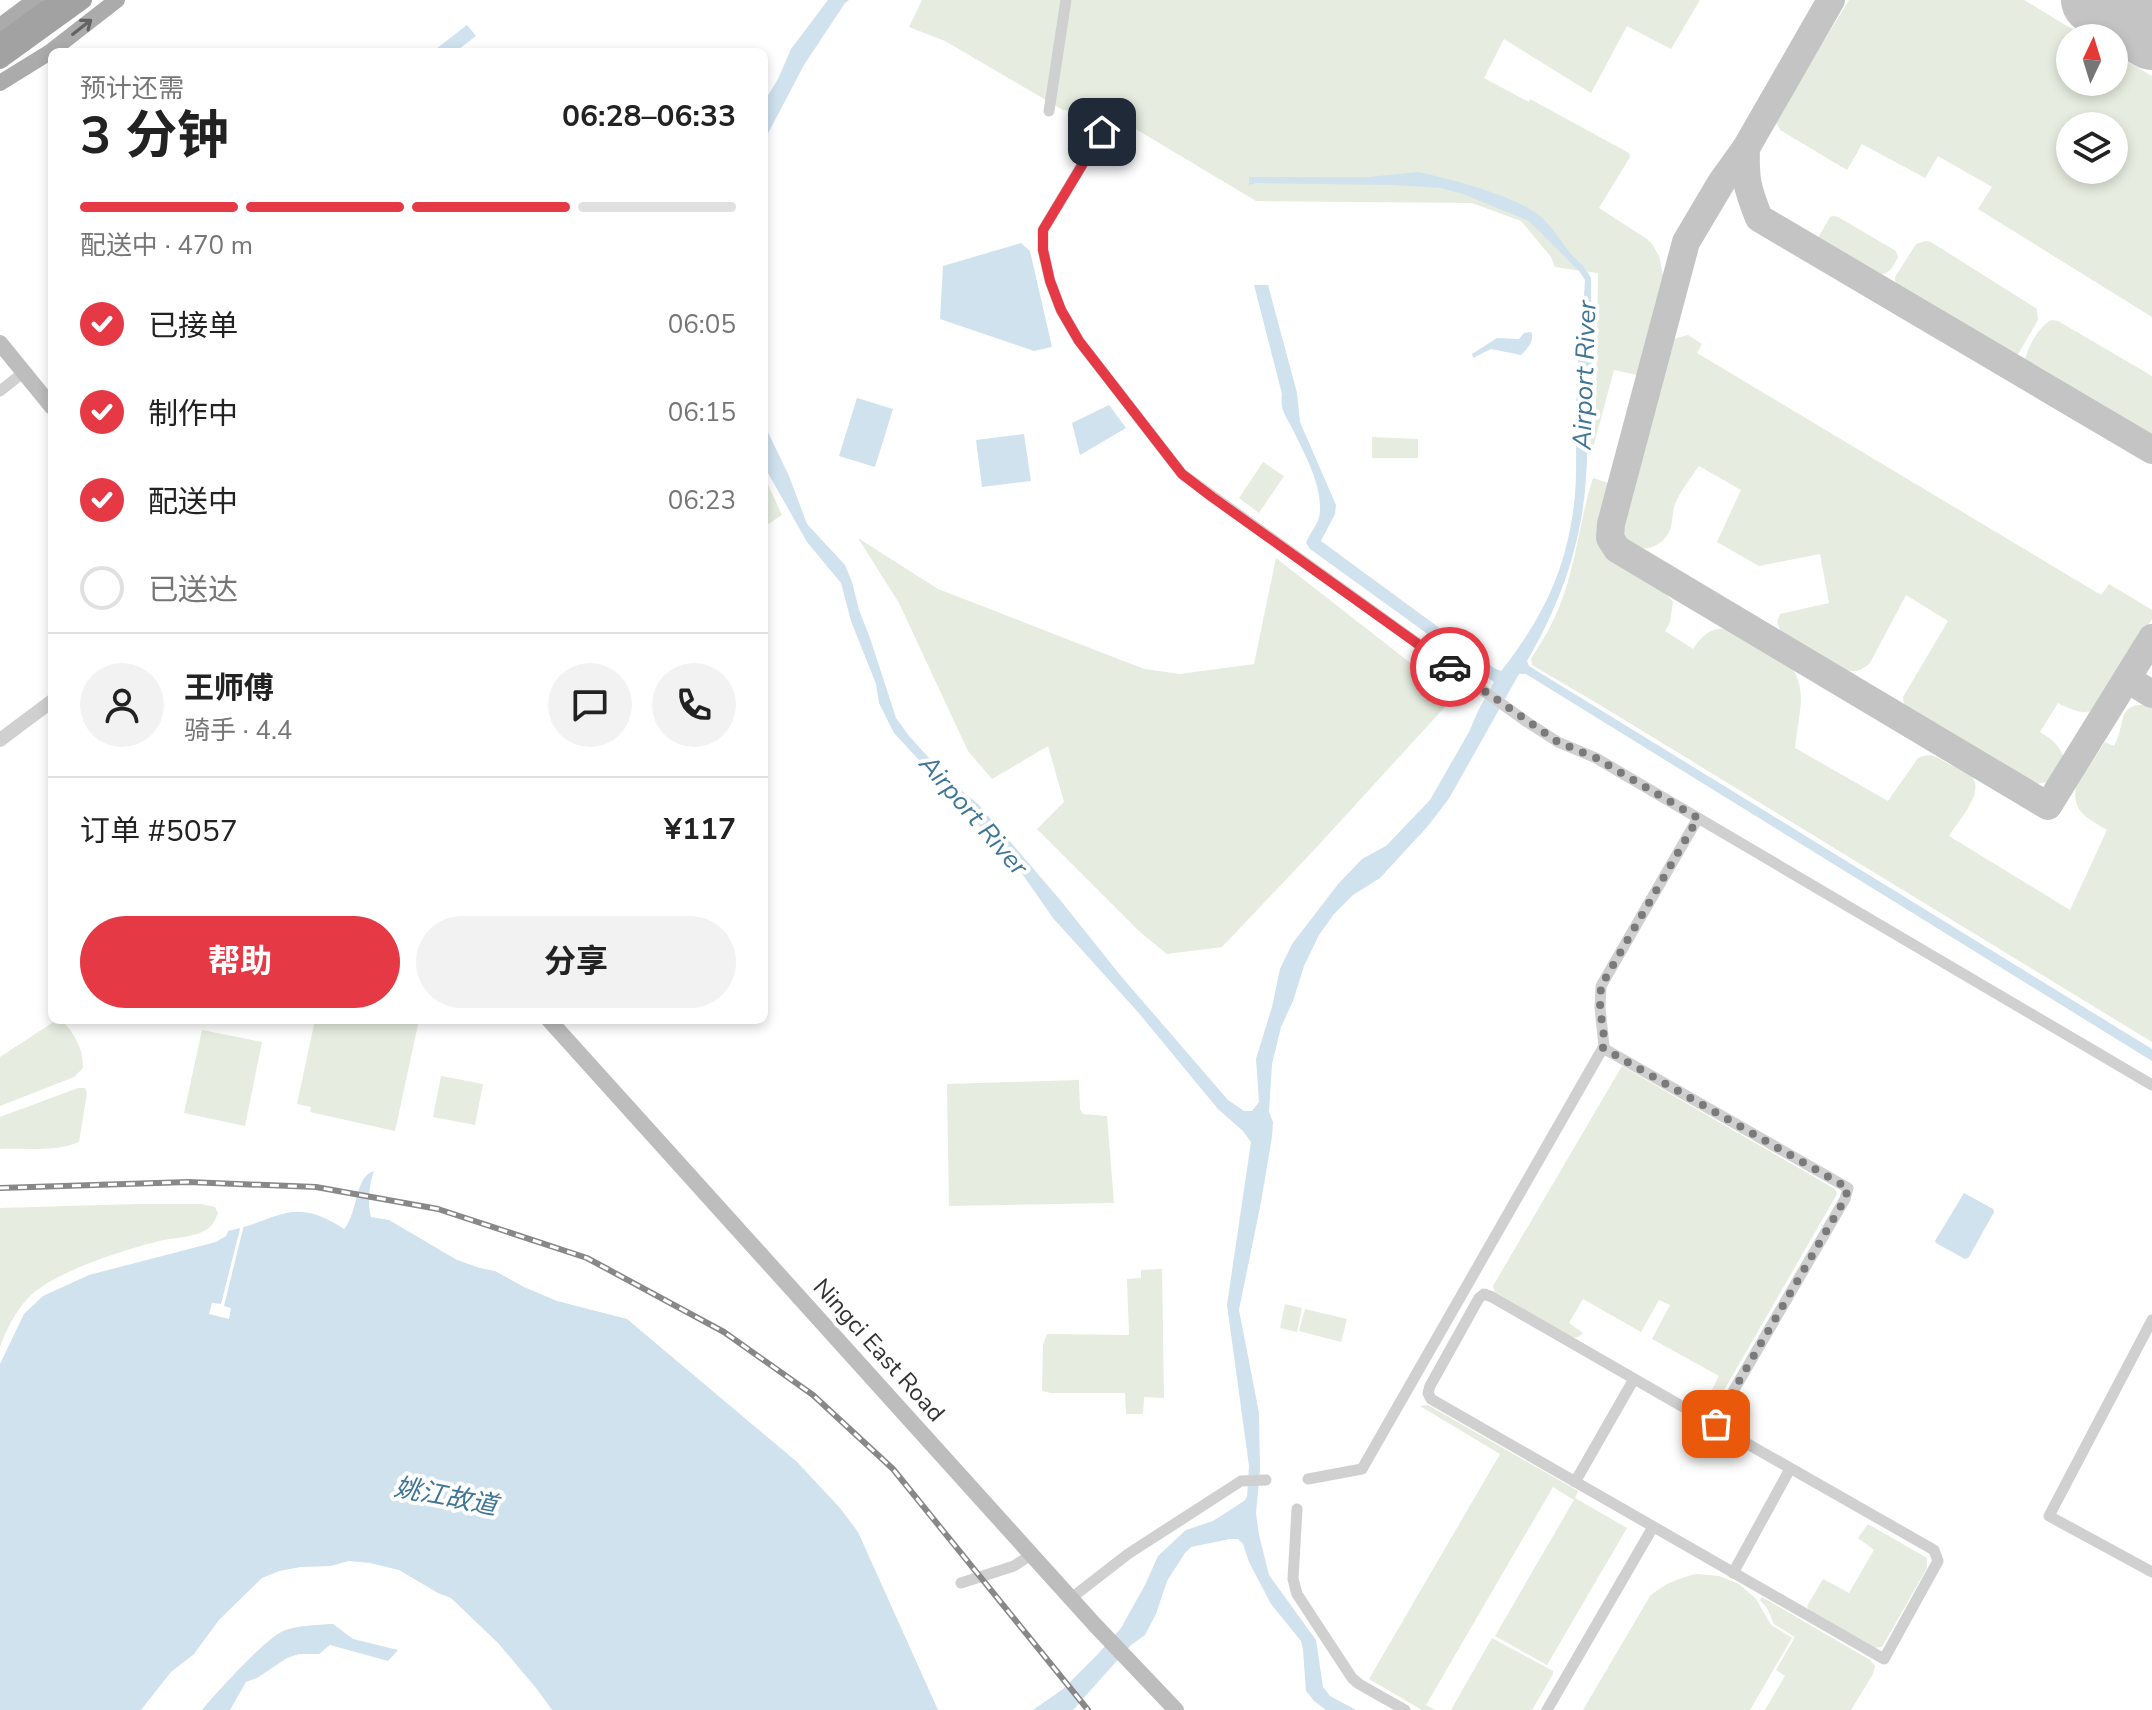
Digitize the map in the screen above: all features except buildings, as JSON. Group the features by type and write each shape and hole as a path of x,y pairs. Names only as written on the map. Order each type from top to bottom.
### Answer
{"highway":[{"path":"0,43 59,0"},
{"path":"0,60 83,0"}],"main road":[{"path":"0,26 35,0"},
{"path":"55,48 117,0"},
{"path":"0,83 48,53"},
{"path":"0,343 48,402"},
{"name":"Ningci East Road","path":"553,1024 1070,1599 1176,1710"}],"street":[{"path":"1049,111 1066,0"},
{"path":"1104,128 1043,230 1043,250 1061,310 1079,341 1182,474 1558,742 1596,758 2152,1085"},
{"path":"0,391 24,372"},
{"path":"0,740 48,704"},
{"path":"1308,1479 1362,1469 1603,1048 1601,986 1698,818"},
{"path":"1603,1048 1848,1188 1845,1199 1717,1419 1718,1427 1934,1550 1938,1561 1884,1659 1431,1399 1428,1393 1484,1294 1704,1419 1717,1419"},
{"path":"2152,1320 2049,1516 2152,1572"},
{"path":"1575,1482 1634,1379"},
{"path":"1733,1573 1790,1469"},
{"path":"1070,1599 1128,1554 1241,1481 1266,1480"},
{"path":"1297,1509 1293,1579 1297,1594 1352,1678 1405,1710"},
{"path":"1547,1710 1653,1527"},
{"path":"961,1583 1014,1566 1031,1555"}],"shaded area":[{"path":"922,0 1700,0 1671,49 1627,26 1591,93 1504,39 1484,78 1529,102 1530,99 1629,153 1630,157 1599,208 1647,239 1659,256 1663,275 1637,375 1614,370 1592,452 1589,451 1596,403 1598,273 1555,267 1551,257 1521,221 1472,203 1256,201 1109,113 1063,110 945,41 909,27"},
{"path":"1849,0 2024,0 2064,24 2056,24 2056,96 2128,96 2128,62 2152,76 2152,317 1978,209 1992,187 1938,156 1925,178 1862,144 1847,170 1780,130 1775,120"},
{"path":"1833,216 1896,251 1898,257 1889,271 1880,275 1822,242 1818,238"},
{"path":"1926,241 2037,309 2038,320 2017,356 2011,358 1896,288 1895,277 1916,244"},
{"path":"2052,320 2152,376 2152,445 2026,368 2025,358 2030,345 2042,327"},
{"path":"1688,335 1702,344 1697,353 2101,595 2109,584 2152,610 2152,619 2100,707 2084,712 2058,703 2040,732 2055,743 2063,756 2060,774 2033,784 1904,705 1903,697 1948,621 1906,595 1870,663 1858,670 1845,671 1782,635 1777,622 1780,614 1829,603 1820,554 1759,566 1717,542 1741,490 1699,466 1677,499 1667,536 1658,544 1646,548 1634,547 1626,541 1621,520 1668,346 1673,339"},
{"path":"1372,437 1418,439 1418,458 1372,458"},
{"path":"1263,462 1284,476 1259,513 1239,498"},
{"path":"1593,478 1609,483 1600,520 1600,541 1613,559 1656,586 1673,602 1670,622 1665,631 1693,649 1708,633 1730,629 1789,665 1801,694 1795,748 1888,801 1922,756 1937,757 1968,773 1975,781 1973,797 1949,836 2070,910 2107,830 2079,809 2076,787 2105,742 2114,746 2127,711 2140,705 2152,705 2152,1042 1532,665 1531,659 1552,623 1564,594"},
{"path":"768,485 782,515 768,524"},
{"path":"858,538 938,589 1144,669 1180,674 1254,664 1276,558 1454,697 1222,947 1167,954 1140,932 1037,829 1064,802 1048,746 992,779 968,751 899,603"},
{"path":"50,1024 65,1024 77,1042 83,1068 74,1077 0,1106 0,1057"},
{"path":"314,1024 418,1024 395,1131 310,1112 311,1107 297,1104"},
{"path":"202,1030 262,1042 245,1126 184,1113"},
{"path":"1622,1066 1835,1189 1837,1194 1711,1413 1700,1412 1691,1404 1693,1397 1705,1403 1719,1376 1652,1339 1670,1305 1659,1300 1641,1332 1583,1299 1569,1323 1583,1333 1571,1338 1495,1292 1493,1286"},
{"path":"441,1076 483,1084 475,1125 433,1117"},
{"path":"1079,1080 1083,1114 1107,1116 1114,1203 949,1206 947,1084"},
{"path":"85,1088 87,1093 79,1142 50,1148 0,1149 0,1117"},
{"path":"200,1204 215,1207 218,1213 212,1225 201,1232 159,1241 89,1263 39,1288 23,1303 11,1321 0,1347 0,1208"},
{"path":"1162,1269 1164,1398 1144,1397 1143,1414 1126,1414 1125,1393 1042,1391 1043,1345 1047,1334 1129,1335 1127,1279 1141,1278 1141,1270"},
{"path":"1285,1304 1302,1308 1297,1332 1280,1328"},
{"path":"1305,1309 1347,1319 1341,1342 1299,1331"},
{"path":"1428,1405 1578,1491 1575,1498 1627,1528 1547,1665 1495,1636 1574,1500 1553,1487 1426,1705 1435,1710 1422,1710 1369,1679 1500,1454 1420,1406"},
{"path":"1868,1524 1927,1558 1927,1568 1882,1647 1871,1648 1809,1611 1807,1606 1823,1579 1849,1593 1874,1550 1858,1538"},
{"path":"1697,1574 1719,1576 1739,1584 1756,1599 1771,1625 1792,1638 1750,1710 1583,1710 1650,1596 1672,1582"},
{"path":"1762,1597 1870,1660 1875,1666 1851,1710 1765,1710 1785,1676 1776,1670 1795,1637 1774,1624 1760,1600"},
{"path":"1492,1638 1553,1671 1553,1674 1532,1710 1451,1710"}],"water":[{"path":"828,0 849,0 804,65 768,133 768,95 791,49"},
{"path":"467,25 476,36 460,48 437,48"},
{"name":"Airport River","path":"1418,172 1514,201 1529,208 1549,225 1591,278 1592,403 1588,415 1584,502 1567,573 1550,618 1527,661 1529,666 2152,1049 2152,1061 1526,674 1519,674 1448,800 1380,878 1353,895 1319,935 1281,1027 1272,1064 1269,1112 1273,1122 1272,1137 1239,1310 1259,1413 1260,1470 1256,1513 1269,1575 1316,1640 1323,1687 1330,1696 1356,1710 1326,1710 1306,1691 1301,1641 1271,1604 1243,1544 1238,1539 1230,1539 1191,1547 1185,1553 1167,1581 1145,1635 1131,1645 1073,1710 1033,1710 1063,1689 1121,1628 1158,1556 1186,1530 1213,1521 1247,1497 1249,1466 1227,1305 1251,1142 1218,1109 1137,1011 1053,918 1016,865 894,733 879,703 876,684 851,621 841,583 807,542 768,473 768,432 807,524 845,565 896,718 951,782 978,804 1228,1100 1244,1111 1252,1111 1259,1102 1256,1059 1280,969 1292,944 1339,883 1362,859 1386,846 1430,800 1494,682 1310,549 1306,543 1320,515 1318,490 1308,461 1283,410 1282,394 1254,285 1268,285 1297,393 1300,422 1336,505 1335,514 1321,541 1494,668 1501,671 1516,652 1550,593 1565,551 1575,492 1576,393 1585,280 1529,221 1463,194 1441,188 1392,185 1249,185 1249,177 1368,177"},
{"path":"1021,243 1030,251 1052,347 1034,351 940,319 943,266"},
{"path":"1530,332 1531,343 1521,355 1491,349 1473,358 1472,354 1497,338 1519,339"},
{"path":"857,398 893,409 875,467 839,456"},
{"path":"1109,405 1126,428 1080,455 1072,423"},
{"path":"1024,434 1031,481 982,487 976,440"},
{"name":"姚江故道","path":"374,1171 369,1194 371,1217 389,1220 457,1260 495,1271 557,1301 627,1319 797,1462 858,1532 938,1710 552,1710 498,1643 451,1598 399,1570 349,1561 279,1571 262,1578 219,1620 194,1654 171,1672 141,1710 0,1710 0,1364 24,1314 43,1296 89,1275 216,1242 228,1231 286,1213 311,1213 344,1229 363,1180"},
{"path":"1964,1193 1994,1212 1965,1259 1935,1241"},
{"path":"333,1624 353,1639 398,1650 388,1661 330,1645 319,1654 299,1654 246,1682 230,1710 202,1710 241,1667 275,1636 295,1628"}],"pier":[{"path":"241,1225 244,1225 224,1306 231,1308 229,1319 209,1314 212,1303 221,1304"}],"taxiway":[{"path":"1831,0 1746,148 1748,183 1759,218 2152,450"},
{"path":"1746,148 1686,242 1611,524 1610,538 1617,549 2048,806 2152,638"},
{"path":"2127,679 2152,694"}],"runway":[{"path":"2096,0 2152,35"}],"railway":[{"path":"0,1188 188,1182 316,1187 438,1209 587,1258 724,1332 813,1395 893,1469 1088,1710"}],"way so far":[{"path":"1450,667 1558,742 1596,758 1698,818 1601,986 1603,1048 1848,1188 1845,1199 1716,1424"}],"route":[{"path":"1102,132 1043,230 1043,250 1050,281 1061,310 1079,341 1182,474 1450,667"}]}
